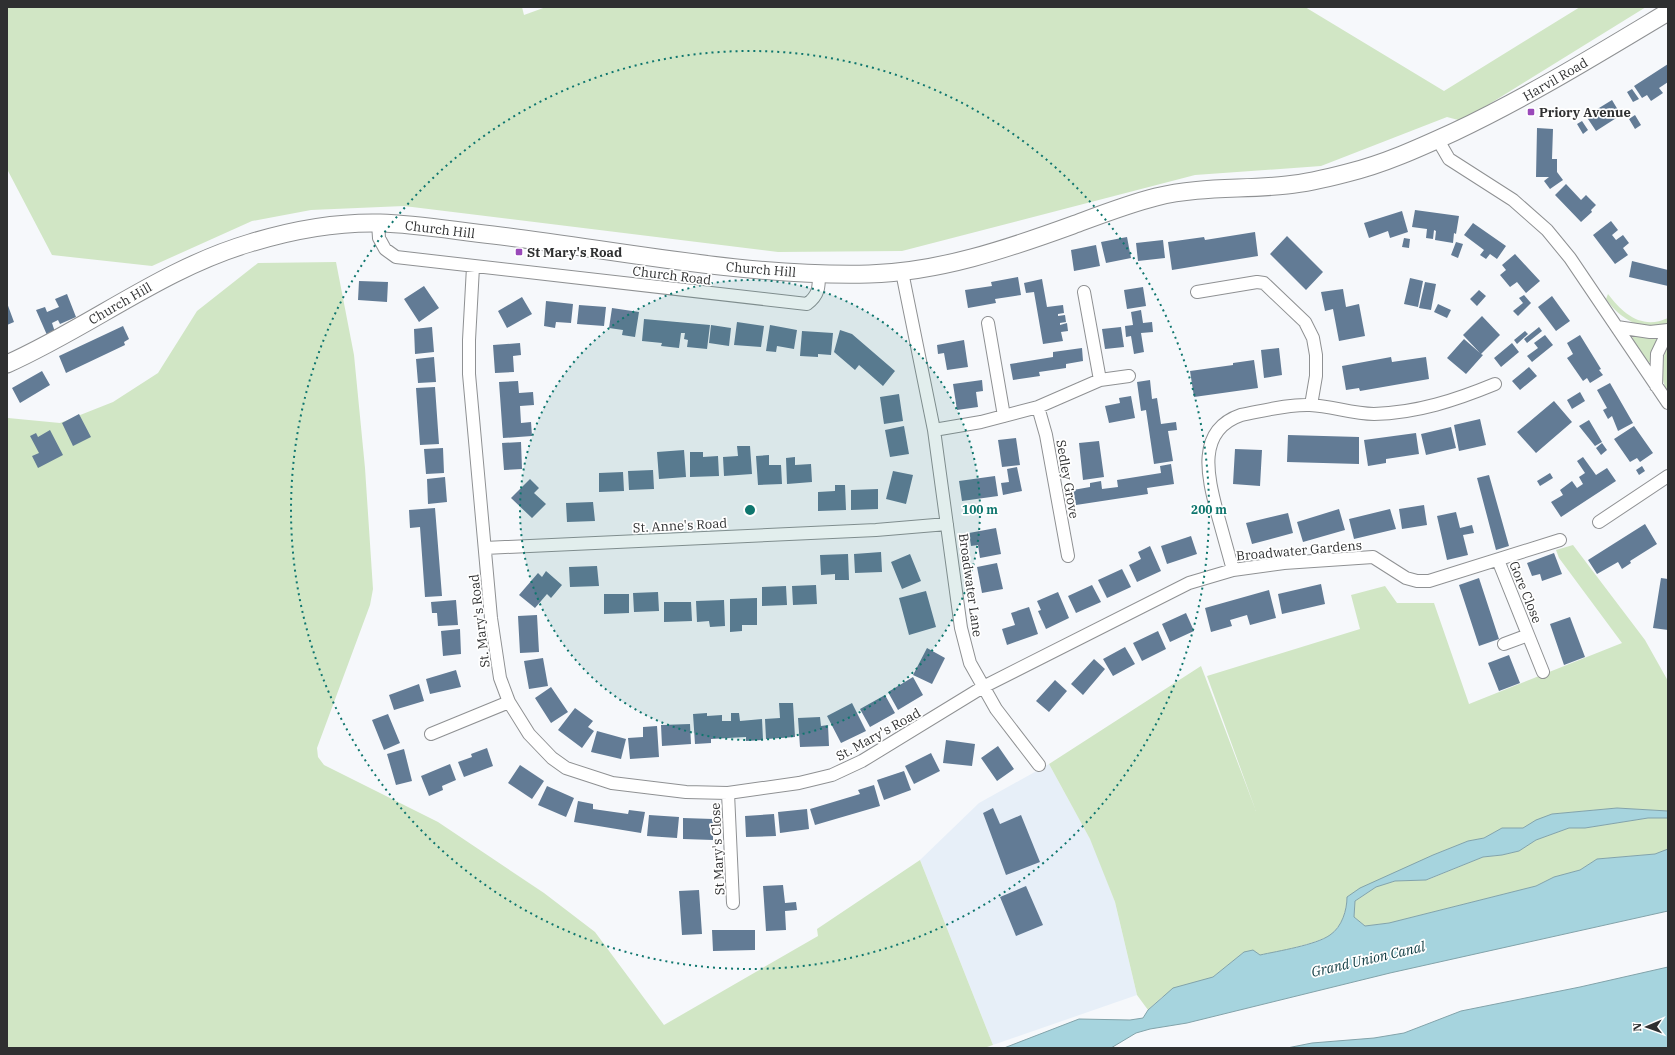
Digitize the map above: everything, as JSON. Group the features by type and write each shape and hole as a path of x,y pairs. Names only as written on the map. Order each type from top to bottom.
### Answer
{"street":[{"name":"Harvil Road","path":"902,272 937,266 979,256 1159,196 1198,190 1286,185 1320,180 1395,159 1438,140 1530,94 1668,12"},
{"path":"1438,140 1449,159 1501,191 1520,205 1547,230 1570,258 1668,403"},
{"name":"Church Hill","path":"7,364 44,347 155,283 199,261 250,243 306,229 350,224 378,223 525,239 702,263 819,274 902,272"},
{"name":"Church Road","path":"378,223 379,238 385,249 396,257 473,266 807,304 815,298 819,274"},
{"name":"St. Mary's Road","path":"473,266 468,374 495,652 500,678 509,702 529,734 552,758 566,768 592,777 645,788 728,793 799,783 832,775 874,754 983,687"},
{"name":"Broadwater Lane","path":"902,272 934,430 961,628 970,663 996,709 1039,765"},
{"path":"1197,292 1256,282 1264,283 1305,322 1313,338 1316,355 1316,376 1311,405"},
{"path":"1084,292 1100,380"},
{"path":"988,323 1004,416"},
{"path":"1616,327 1643,332 1668,331 1657,354 1656,386"},
{"path":"934,430 1004,416 1038,407 1100,380 1129,376"},
{"path":"1233,570 1208,470 1211,443 1217,432 1233,418 1241,415 1311,405 1356,413 1394,412 1440,405 1463,398 1495,384"},
{"name":"Sedley Grove","path":"1038,407 1046,435 1068,556"},
{"path":"1599,522 1668,476"},
{"name":"St. Anne's Road","path":"485,548 876,530 948,524"},
{"name":"Broadwater Gardens","path":"983,687 1189,583 1233,570 1284,563 1373,557 1406,578 1417,581 1429,581 1560,540"},
{"name":"Gore Close","path":"1498,560 1543,672"},
{"name":"Gore Close","path":"1504,644 1528,635"},
{"path":"431,734 509,702"},
{"name":"St Mary's Close","path":"728,793 733,903"}],"shaded area":[{"path":"1049,764 1093,844 1115,902 1137,995 993,1045 920,860 979,803"}],"green space":[{"path":"7,7 522,7 524,15 546,7 1305,7 1444,91 1580,7 1646,7 1462,121 1447,117 1321,166 1195,175 902,251 778,252 404,206 311,210 252,221 152,266 52,255 7,169"},
{"path":"336,262 354,355 365,468 373,589 370,605 317,748 318,757 324,765 438,822 544,893 595,932 664,1025 818,936 817,929 920,860 993,1045 984,1048 7,1048 8,418 60,423 113,402 158,373 197,311 258,263"},
{"path":"1608,294 1620,308 1634,318 1650,322 1668,318 1668,324 1650,327 1625,318 1618,313 1606,299"},
{"path":"1634,336 1656,339 1657,341 1651,361 1648,363 1632,338"},
{"path":"1668,345 1668,393 1663,381 1662,369"},
{"path":"1573,545 1645,640 1668,681 1668,811 1617,808 1552,814 1523,828 1502,828 1484,838 1468,841 1433,855 1347,897 1345,913 1341,923 1330,935 1325,938 1298,947 1262,955 1244,952 1213,977 1162,997 1148,1010 1137,995 1115,902 1090,839 1049,764 1201,666 1256,811 1207,676 1360,629 1351,595 1385,586 1397,603 1434,603 1469,704 1622,643 1559,558 1556,550"},
{"path":"1648,818 1668,818 1668,849 1655,854 1597,859 1580,870 1554,877 1536,886 1389,923 1365,926 1354,917 1355,901 1376,887 1395,881 1427,880 1483,857 1519,851 1536,840 1569,828 1585,828"}],"water":[{"name":"Grand Union Canal","path":"1617,808 1668,811 1668,818 1648,818 1585,828 1569,828 1536,840 1519,851 1483,857 1426,880 1395,881 1376,887 1355,901 1354,917 1365,926 1389,923 1536,886 1554,877 1580,870 1597,859 1655,854 1668,849 1668,911 1390,973 1187,1023 1150,1029 1136,1033 1111,1048 1004,1048 1079,1019 1130,1020 1143,1018 1148,1010 1173,988 1213,977 1244,952 1253,950 1260,955 1324,939 1334,932 1341,923 1345,913 1347,897 1360,888 1468,841 1484,838 1502,828 1523,828 1536,820 1552,814"},
{"path":"1668,967 1668,1048 1287,1048 1312,1043 1374,1038 1404,1033 1461,1011 1580,987"}],"building":[{"path":"1668,64 1668,82 1659,88 1663,93 1651,101 1647,95 1642,98 1634,86"},
{"path":"1632,89 1639,99 1633,102 1627,92"},
{"path":"1612,100 1621,115 1596,131 1586,116"},
{"path":"1635,115 1641,125 1635,129 1629,119"},
{"path":"1582,121 1588,130 1583,134 1577,124"},
{"path":"1537,128 1553,129 1552,159 1557,159 1557,172 1563,180 1550,189 1544,181 1549,177 1536,177"},
{"path":"1566,184 1581,200 1586,195 1596,205 1591,210 1592,212 1581,222 1555,195"},
{"path":"1415,210 1459,216 1453,243 1435,240 1436,231 1434,230 1433,239 1426,238 1427,229 1412,227"},
{"path":"1402,211 1408,232 1390,238 1388,231 1369,238 1364,223"},
{"path":"1611,221 1618,230 1612,235 1616,240 1623,235 1629,243 1623,248 1628,255 1615,264 1593,235"},
{"path":"1473,223 1506,246 1497,259 1490,254 1486,259 1480,255 1484,250 1464,235"},
{"path":"1255,232 1258,256 1172,270 1168,242 1204,237 1205,240"},
{"path":"1287,236 1323,272 1306,290 1270,254"},
{"path":"1127,237 1131,258 1106,263 1101,242"},
{"path":"1404,238 1410,239 1409,248 1402,247"},
{"path":"1163,240 1165,258 1138,261 1136,243"},
{"path":"1456,242 1463,244 1458,258 1451,255"},
{"path":"1096,245 1100,266 1074,271 1071,250"},
{"path":"1515,254 1540,281 1526,293 1517,282 1510,287 1500,275 1506,270 1502,265"},
{"path":"1632,261 1668,270 1668,286 1629,277"},
{"path":"1018,277 1021,295 995,299 996,303 968,308 965,290 992,286 991,282"},
{"path":"1410,278 1423,281 1418,307 1404,304"},
{"path":"1042,279 1047,307 1063,305 1064,313 1058,314 1058,316 1065,315 1066,322 1060,323 1060,325 1067,323 1068,331 1061,332 1063,341 1043,344 1034,292 1026,293 1024,283"},
{"path":"359,281 388,282 387,302 358,300"},
{"path":"1425,282 1436,284 1431,310 1419,308"},
{"path":"424,286 439,308 419,322 404,299"},
{"path":"1143,287 1146,306 1127,309 1124,290"},
{"path":"1343,289 1346,307 1359,304 1365,336 1339,341 1333,309 1325,311 1321,292"},
{"path":"1479,290 1486,296 1477,306 1470,299"},
{"path":"67,294 76,317 60,324 58,320 52,323 55,332 47,335 36,310 45,307 47,312 59,307 55,299"},
{"path":"1524,295 1531,303 1518,316 1513,311 1523,303 1519,298"},
{"path":"1552,296 1570,321 1556,331 1538,307"},
{"path":"522,297 532,314 507,328 498,311"},
{"path":"546,301 573,304 571,323 556,322 555,328 544,326"},
{"path":"7,303 14,322 7,325"},
{"path":"1438,304 1451,310 1447,318 1434,312"},
{"path":"579,305 606,307 604,326 577,324"},
{"path":"612,308 639,312 635,337 622,335 623,330 609,328"},
{"path":"1141,310 1143,323 1152,322 1153,332 1141,333 1144,352 1134,354 1131,336 1126,337 1125,326 1133,325 1131,312"},
{"path":"1482,316 1500,335 1481,354 1483,355 1466,374 1447,358 1464,339 1480,353 1463,335"},
{"path":"644,319 710,325 707,349 687,347 688,340 684,339 685,333 681,333 679,348 661,346 662,343 642,341"},
{"path":"737,322 764,326 761,347 734,345"},
{"path":"711,325 731,328 729,346 709,343"},
{"path":"770,325 797,330 794,349 777,346 776,352 766,351"},
{"path":"123,326 129,339 124,342 125,345 66,373 59,356"},
{"path":"432,327 434,352 415,354 414,329"},
{"path":"1121,327 1124,347 1105,349 1102,329"},
{"path":"1539,327 1542,331 1527,343 1524,339"},
{"path":"840,330 852,334 895,371 883,386 859,365 855,370 834,352"},
{"path":"802,331 833,333 831,355 818,354 818,357 800,356"},
{"path":"1525,331 1528,334 1517,344 1514,340"},
{"path":"1545,335 1553,345 1532,362 1527,356 1538,348 1534,343"},
{"path":"1580,335 1601,369 1599,370 1603,375 1590,383 1587,378 1583,381 1567,358 1573,354 1567,343"},
{"path":"964,340 968,367 947,370 944,353 938,354 937,345"},
{"path":"520,343 521,355 513,356 514,372 495,373 493,345"},
{"path":"1512,343 1519,352 1501,367 1494,358"},
{"path":"1082,348 1083,361 1066,364 1066,368 1039,372 1040,376 1013,380 1010,364 1053,357 1053,352"},
{"path":"1279,348 1282,375 1264,378 1261,350"},
{"path":"434,357 436,382 418,383 416,359"},
{"path":"1391,357 1392,362 1426,357 1429,379 1360,391 1359,388 1346,390 1342,366"},
{"path":"1254,360 1258,388 1194,397 1190,371 1233,365 1233,363"},
{"path":"1529,367 1537,376 1520,390 1512,381"},
{"path":"42,371 50,385 20,403 12,388"},
{"path":"982,380 983,391 976,392 978,407 957,410 953,384"},
{"path":"1150,380 1152,399 1157,398 1161,424 1176,422 1177,430 1168,431 1173,461 1154,464 1146,410 1141,411 1137,382"},
{"path":"518,381 519,393 533,392 534,405 520,406 521,423 531,422 532,436 503,438 499,382"},
{"path":"1610,383 1633,423 1618,431 1612,416 1608,419 1603,410 1607,408 1597,390"},
{"path":"435,387 439,444 420,445 416,388"},
{"path":"1580,392 1585,401 1572,409 1567,400"},
{"path":"899,394 903,421 884,424 880,397"},
{"path":"1131,396 1135,418 1109,423 1105,406 1120,403 1119,398"},
{"path":"1554,401 1572,422 1536,453 1517,432"},
{"path":"79,414 91,437 73,446 62,423"},
{"path":"1480,419 1486,445 1459,451 1454,425"},
{"path":"1589,420 1602,442 1595,446 1579,426"},
{"path":"904,426 909,454 890,457 885,430"},
{"path":"1634,426 1653,453 1640,462 1637,458 1630,462 1614,439"},
{"path":"1451,427 1456,448 1426,455 1421,434"},
{"path":"50,430 63,455 38,468 32,456 39,453 30,436 36,433 38,437"},
{"path":"1416,433 1419,454 1386,459 1386,463 1368,466 1364,440"},
{"path":"1288,435 1359,437 1359,464 1287,462"},
{"path":"1016,438 1020,465 1002,467 998,440"},
{"path":"1099,441 1104,477 1083,480 1079,443"},
{"path":"521,442 522,469 504,470 502,443"},
{"path":"1602,443 1607,450 1601,455 1596,448"},
{"path":"737,446 750,446 752,474 724,476 723,457 738,456"},
{"path":"443,448 444,473 426,474 424,449"},
{"path":"1235,449 1262,450 1260,486 1233,484"},
{"path":"684,450 686,477 659,479 657,452"},
{"path":"690,452 703,452 703,457 718,456 719,476 690,477"},
{"path":"769,455 769,465 781,465 782,484 758,485 756,456"},
{"path":"795,457 795,465 811,464 812,482 787,484 786,458"},
{"path":"1583,457 1596,475 1607,468 1616,481 1561,517 1551,502 1563,495 1560,490 1572,481 1577,488 1583,484 1579,477 1585,473 1577,461"},
{"path":"1171,464 1174,484 1147,488 1148,494 1076,505 1073,490 1090,487 1090,483 1101,481 1102,489 1118,487 1117,480 1161,473 1160,466"},
{"path":"1642,466 1645,471 1639,475 1636,470"},
{"path":"1017,467 1022,491 1003,495 1001,483 1009,482 1007,469"},
{"path":"653,470 654,489 629,490 628,471"},
{"path":"893,471 913,475 906,504 886,499"},
{"path":"623,472 624,491 599,492 599,473"},
{"path":"1550,473 1553,478 1540,486 1537,481"},
{"path":"1489,475 1509,546 1496,550 1477,478"},
{"path":"995,476 998,496 962,501 959,481"},
{"path":"445,477 447,502 428,504 427,479"},
{"path":"530,479 539,488 534,493 546,504 532,518 511,498"},
{"path":"835,485 845,485 846,510 818,511 818,492 835,491"},
{"path":"878,489 878,509 851,510 851,490"},
{"path":"593,502 595,521 567,522 566,503"},
{"path":"1424,505 1427,525 1402,529 1399,509"},
{"path":"435,508 442,596 425,597 420,527 410,528 409,510"},
{"path":"1339,509 1345,530 1303,542 1297,522"},
{"path":"1390,509 1396,529 1354,539 1349,519"},
{"path":"1456,512 1460,528 1472,525 1474,533 1463,535 1468,555 1447,560 1437,516"},
{"path":"1288,513 1293,533 1252,544 1246,523"},
{"path":"1645,524 1657,544 1630,561 1631,563 1622,569 1618,562 1597,574 1588,560"},
{"path":"996,528 1001,554 980,558 978,545 971,546 969,533"},
{"path":"1191,536 1197,554 1167,564 1161,546"},
{"path":"1150,546 1161,571 1137,582 1129,565 1141,559 1138,552"},
{"path":"881,552 882,572 855,573 854,554"},
{"path":"1554,553 1562,574 1542,581 1540,574 1532,576 1527,563"},
{"path":"848,554 849,580 835,580 835,574 821,575 820,555"},
{"path":"910,554 921,581 902,589 891,562"},
{"path":"997,563 1003,589 982,593 977,567"},
{"path":"597,566 599,586 570,587 569,567"},
{"path":"1122,569 1131,587 1107,598 1098,580"},
{"path":"546,571 562,585 551,598 547,594 535,608 519,595 538,573 542,577"},
{"path":"1479,578 1499,639 1479,646 1459,585"},
{"path":"1661,578 1668,579 1668,630 1653,628"},
{"path":"1321,584 1325,604 1282,614 1278,594"},
{"path":"816,585 817,604 793,605 792,586"},
{"path":"1092,585 1101,602 1076,613 1068,596"},
{"path":"786,586 787,605 762,606 762,587"},
{"path":"1269,590 1276,618 1250,625 1247,615 1230,620 1232,626 1211,632 1205,608"},
{"path":"926,591 936,627 909,635 899,598"},
{"path":"658,592 659,611 634,612 633,593"},
{"path":"1058,592 1069,618 1046,629 1038,611 1041,610 1037,601"},
{"path":"604,594 629,594 629,613 604,614"},
{"path":"757,598 757,625 742,625 742,631 730,632 730,599"},
{"path":"456,600 458,625 438,626 437,613 432,613 431,602"},
{"path":"724,600 725,626 710,627 709,621 697,622 696,601"},
{"path":"664,602 691,602 692,621 664,622"},
{"path":"1029,607 1038,634 1007,645 1002,629 1015,625 1011,613"},
{"path":"1186,613 1194,631 1170,642 1162,624"},
{"path":"537,615 539,652 520,653 518,616"},
{"path":"1570,617 1585,657 1564,665 1550,624"},
{"path":"460,629 461,654 443,656 441,631"},
{"path":"1158,631 1166,649 1142,661 1133,643"},
{"path":"1125,647 1135,664 1113,676 1103,659"},
{"path":"927,648 945,658 932,684 913,675"},
{"path":"1509,655 1520,683 1499,691 1488,663"},
{"path":"543,658 548,686 529,689 524,661"},
{"path":"1094,659 1105,669 1083,695 1071,684"},
{"path":"456,670 461,687 430,694 426,679"},
{"path":"913,677 923,695 898,710 888,692"},
{"path":"1055,680 1067,691 1049,712 1036,701"},
{"path":"419,684 424,701 394,710 389,695"},
{"path":"551,687 568,712 551,723 535,698"},
{"path":"885,695 895,713 870,727 860,709"},
{"path":"779,703 793,703 795,737 766,739 765,719 780,718"},
{"path":"852,703 866,731 841,743 827,716"},
{"path":"575,708 593,721 588,727 594,731 582,748 558,730"},
{"path":"707,713 707,716 722,715 722,721 731,721 731,713 739,713 740,721 762,719 763,740 746,741 746,737 711,739 711,743 695,744 693,714"},
{"path":"388,714 400,743 384,750 372,720"},
{"path":"820,717 821,726 828,725 829,746 800,747 798,718"},
{"path":"690,724 691,744 662,746 661,725"},
{"path":"657,726 659,757 630,759 628,738 643,737 643,727"},
{"path":"597,731 626,739 621,759 591,752"},
{"path":"946,740 975,744 972,766 943,763"},
{"path":"998,746 1014,769 997,781 981,758"},
{"path":"487,748 493,766 464,777 458,762 472,757 471,754"},
{"path":"404,749 412,781 396,785 387,754"},
{"path":"931,753 940,771 914,784 905,766"},
{"path":"450,764 456,780 442,786 443,790 429,796 421,776"},
{"path":"520,765 544,781 532,799 508,783"},
{"path":"904,771 911,790 884,800 877,780"},
{"path":"874,785 880,806 815,825 810,809 860,794 858,790"},
{"path":"547,786 574,798 566,817 538,805"},
{"path":"578,801 593,804 593,809 628,814 629,810 645,812 641,833 574,822"},
{"path":"993,808 1000,824 1021,815 1040,862 1006,875 983,813"},
{"path":"807,809 809,829 780,833 778,812"},
{"path":"774,814 776,836 746,837 745,816"},
{"path":"649,815 679,817 677,838 647,836"},
{"path":"683,818 713,819 713,840 683,839"},
{"path":"783,885 785,903 796,902 797,910 785,911 786,930 766,931 763,886"},
{"path":"1026,886 1043,925 1016,936 1000,897"},
{"path":"699,890 702,934 682,935 679,891"},
{"path":"712,930 755,930 755,950 713,951"}],"place":[{"name":"Priory Avenue","path":"1531,112"},
{"name":"St Mary's Road","path":"519,252"}]}
